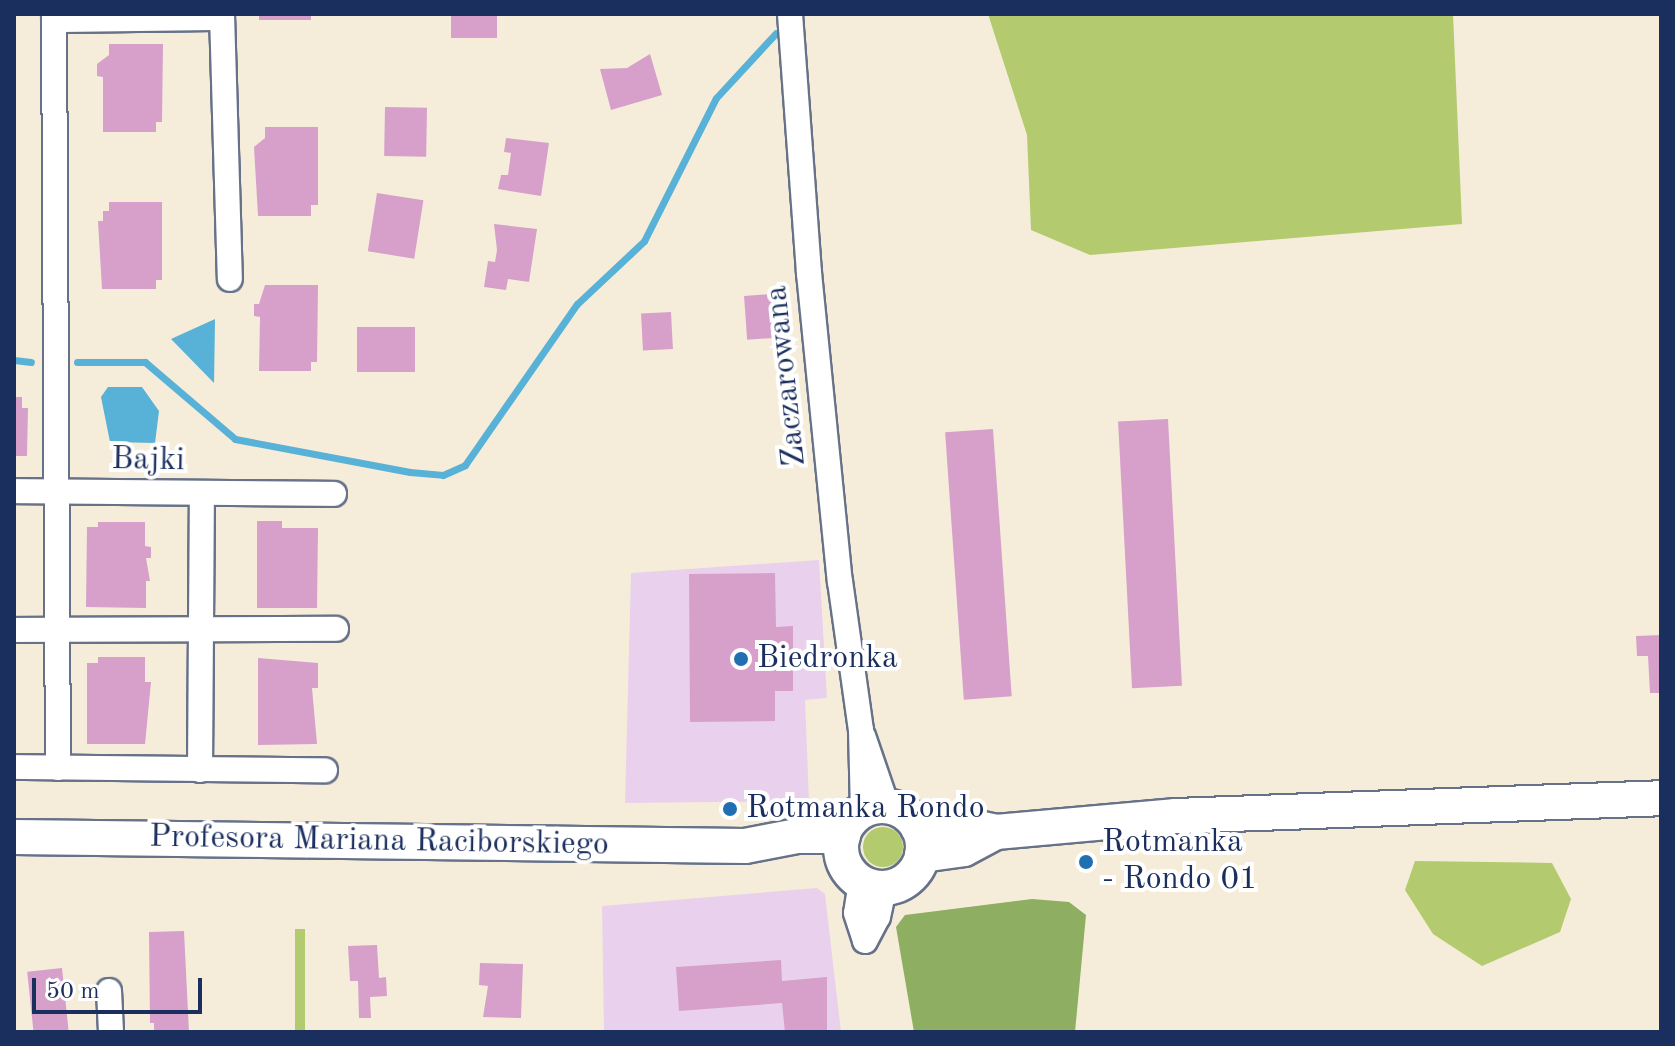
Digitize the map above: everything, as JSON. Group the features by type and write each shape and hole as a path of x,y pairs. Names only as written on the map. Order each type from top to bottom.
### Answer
{"main road":[{"path":"920,842 909,878 863,847 899,810 920,842 964,849 996,832 1176,816 1661,798"},
{"name":"Profesora Mariana Raciborskiego","path":"14,837 745,846 797,836 863,847"}],"street":[{"name":"Zaczarowana","path":"790,14 812,305 861,730 863,847"},
{"path":"58,768 54,492 54,17 222,16 230,279"},
{"name":"Bajki","path":"14,491 202,493 200,770"},
{"path":"202,493 334,494"},
{"path":"14,630 336,629"},
{"path":"14,767 325,770"},
{"path":"109,991 111,1032"}],"shaded area":[{"path":"819,560 827,698 805,700 809,801 625,803 631,573"},
{"path":"817,888 825,894 841,1032 604,1032 602,906"}],"green space":[{"path":"988,14 1453,14 1462,224 1090,255 1031,230 1027,135"},
{"path":"883,827 897,833 903,847 897,861 883,867 869,861 863,847 869,833"},
{"path":"1415,861 1552,863 1571,899 1560,932 1482,966 1433,934 1405,890"},
{"path":"1032,899 1069,902 1086,915 1075,1032 914,1032 896,927 905,915"},
{"path":"295,929 305,929 305,1032 295,1032"}],"water":[{"path":"215,319 214,383 171,339"},
{"path":"108,387 142,387 159,411 155,443 110,442 101,397"}],"building":[{"path":"259,14 311,14 311,20 259,20"},
{"path":"451,14 497,14 497,38 451,38"},
{"path":"109,44 163,44 162,122 156,122 156,132 103,132 103,77 97,76 97,64 109,55"},
{"path":"650,54 662,95 611,110 600,69 627,68"},
{"path":"385,107 427,108 426,157 384,156"},
{"path":"265,127 318,127 318,205 311,205 311,216 258,216 254,147 265,138"},
{"path":"506,138 549,143 541,196 498,189 501,175 508,175 511,153 504,152"},
{"path":"377,193 423,200 414,259 368,251"},
{"path":"109,202 162,202 162,280 156,280 156,289 102,289 98,221 103,221 103,211 109,211"},
{"path":"494,224 537,229 529,282 508,279 506,290 484,287 488,261 495,262 497,250"},
{"path":"265,285 318,285 317,362 311,362 311,371 259,371 260,317 254,316 254,304 259,304"},
{"path":"771,294 774,338 747,340 744,296"},
{"path":"671,312 673,349 643,351 641,314"},
{"path":"357,327 415,327 415,372 357,372"},
{"path":"14,397 22,397 22,408 28,408 27,456 14,456"},
{"path":"1168,419 1182,686 1132,688 1118,422"},
{"path":"993,429 1012,696 964,700 945,432"},
{"path":"257,521 282,521 282,528 318,528 317,608 257,608"},
{"path":"98,522 145,522 145,546 151,547 151,558 146,558 150,581 146,581 146,608 86,607 87,527 98,527"},
{"name":"Biedronka","path":"775,573 776,627 793,626 793,691 775,691 775,721 690,722 689,574"},
{"path":"1661,635 1661,693 1650,693 1648,656 1637,656 1636,636"},
{"path":"98,657 145,657 145,682 151,682 145,744 87,744 87,663 98,663"},
{"path":"258,658 318,663 318,688 312,688 317,744 258,745"},
{"path":"184,931 189,1032 154,1032 154,1023 150,1023 149,932"},
{"path":"377,945 379,978 386,977 387,996 370,997 371,1018 359,1018 358,981 350,981 348,946"},
{"path":"781,960 782,981 827,977 827,1031 785,1032 782,1003 679,1011 676,967"},
{"path":"480,963 523,964 521,1018 483,1017 488,986 479,985"},
{"path":"62,968 68,1030 34,1032 27,972"}],"waterway":[{"path":"77,362 145,362 235,439 410,472 443,475 465,465 577,304 644,241 716,98 776,33"},
{"path":"14,360 31,362"}],"place":[{"name":"Biedronka","path":"741,659"},
{"name":"Rotmanka Rondo","path":"730,809"},
{"name":"Rotmanka - Rondo 01","path":"1086,862"}]}
